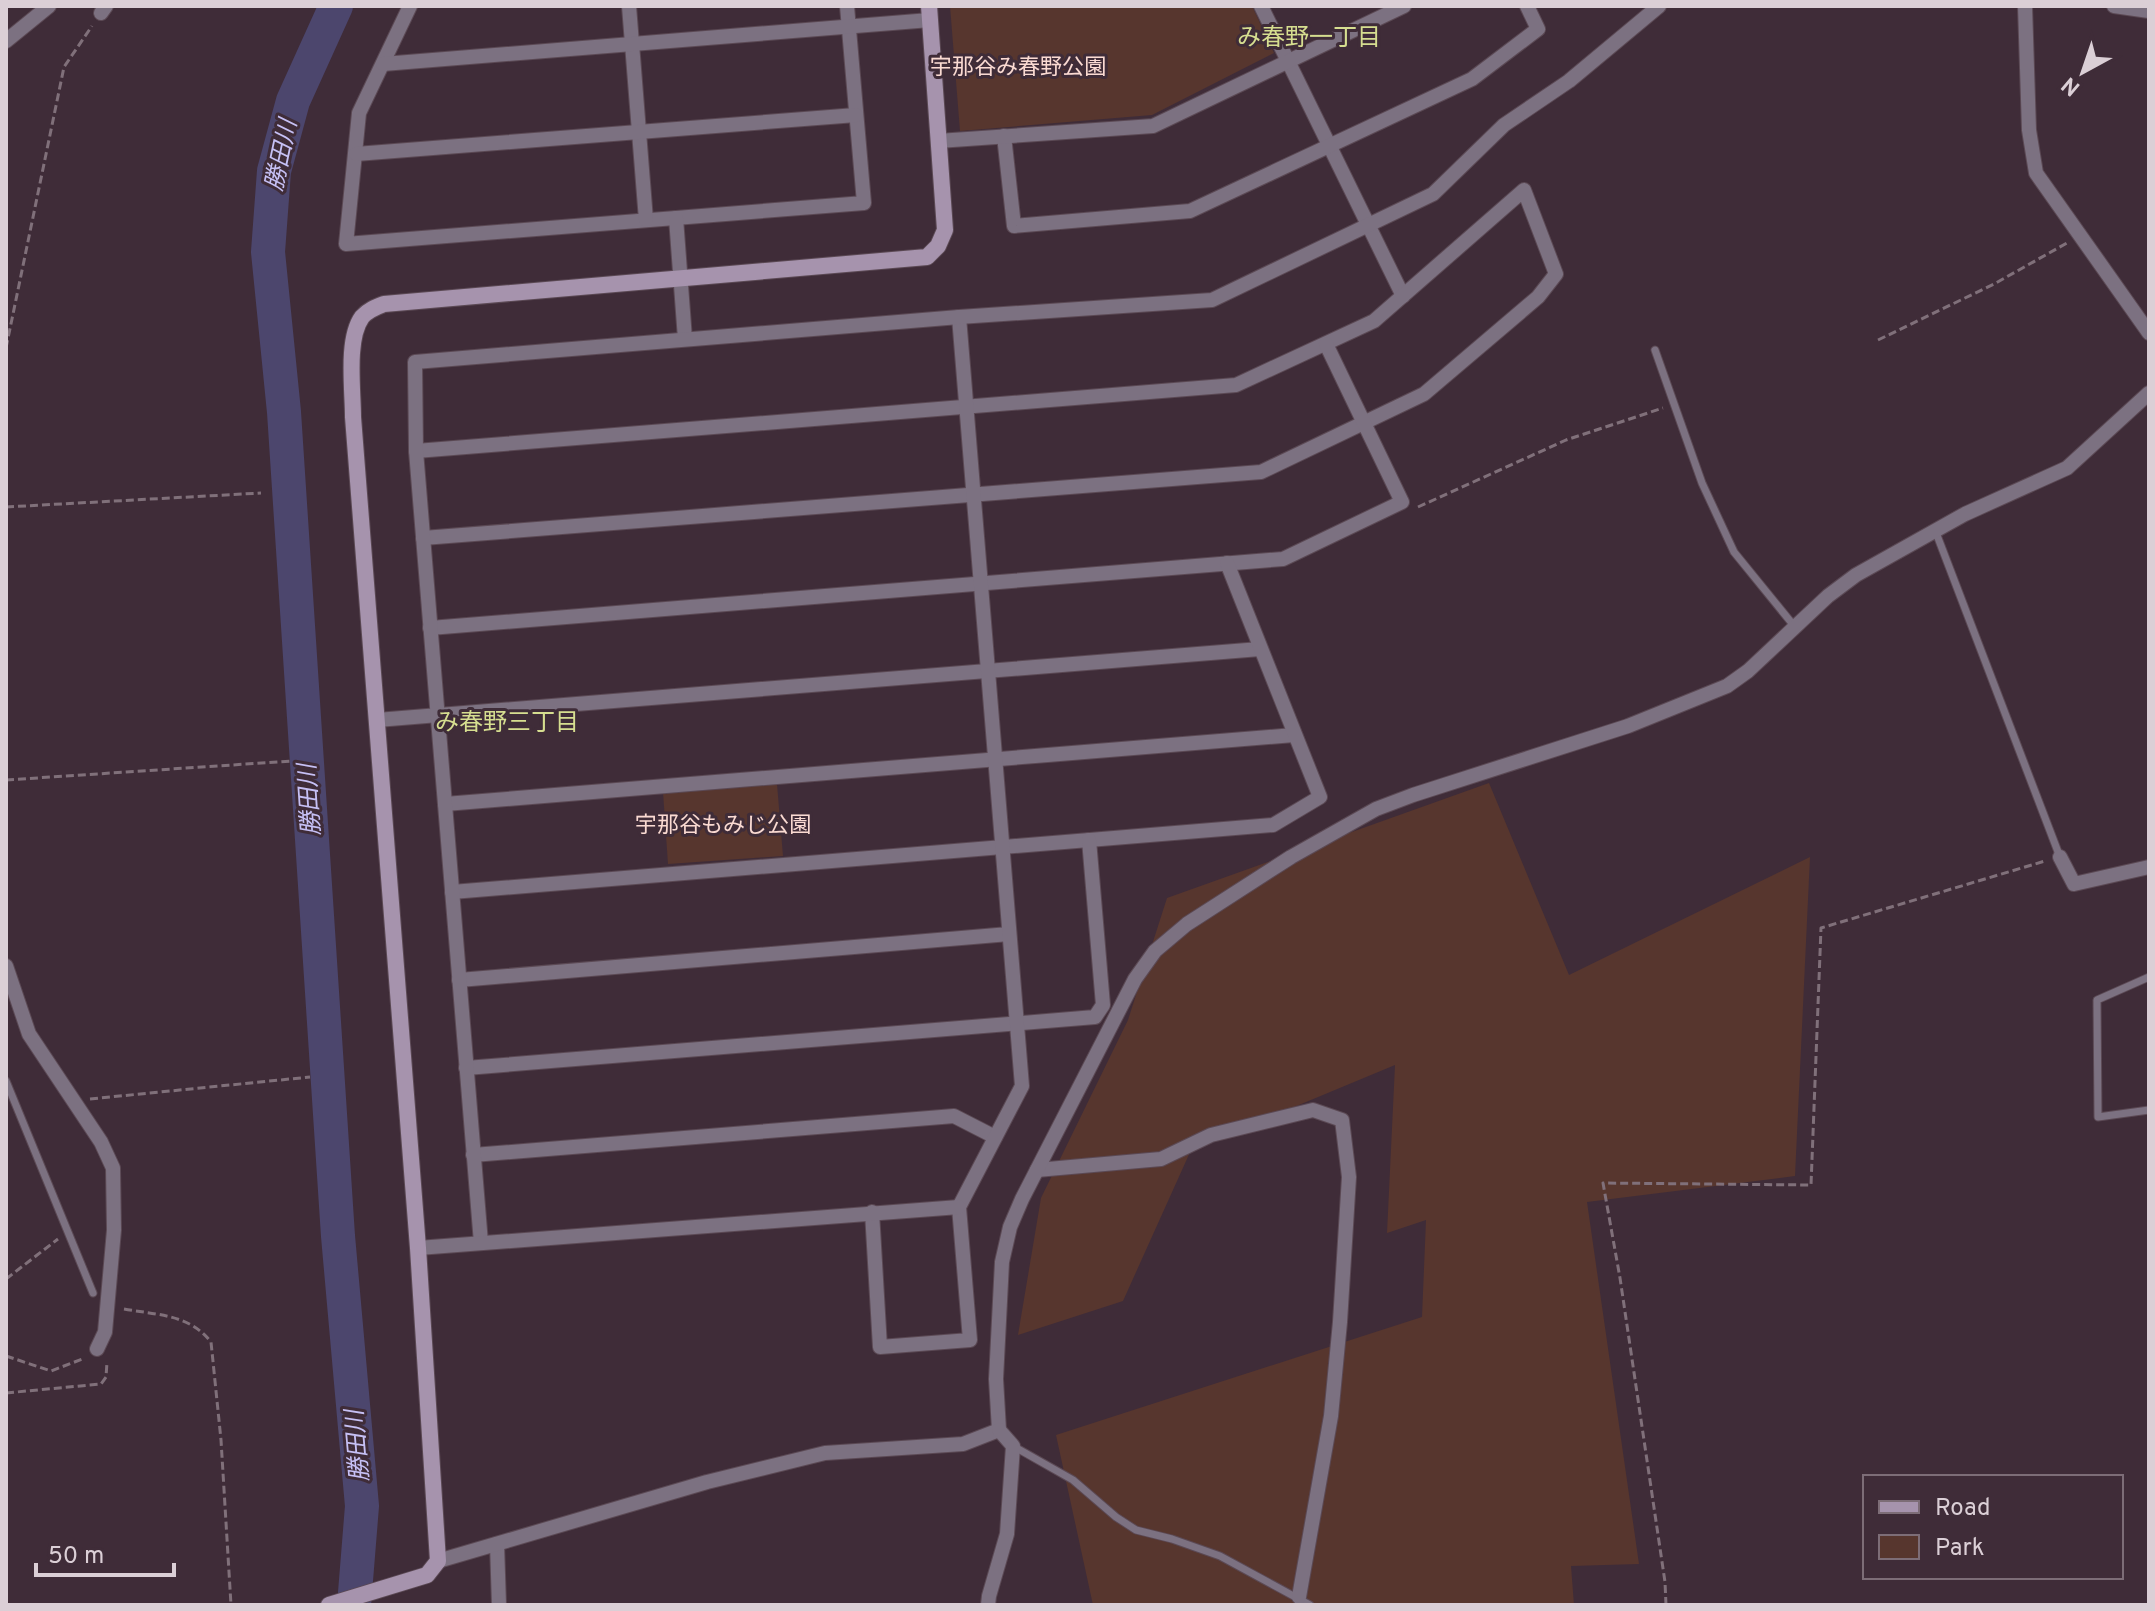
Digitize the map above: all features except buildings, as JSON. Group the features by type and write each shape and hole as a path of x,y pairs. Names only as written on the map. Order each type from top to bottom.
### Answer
{"street":[{"path":"6,41 49,6"},
{"path":"410,6 359,113 346,244 864,203 847,6"},
{"path":"629,6 646,220"},
{"path":"1261,6 1403,296"},
{"path":"938,141 1153,126 1404,6"},
{"path":"1004,136 1014,226 1190,211 1472,79 1538,29 1527,6"},
{"path":"481,1243 416,451 415,362 959,317 1212,300 1433,194 1504,125 1569,81 1659,6"},
{"path":"2025,6 2029,130 2036,173 2149,333"},
{"path":"2114,6 2149,11"},
{"path":"383,64 849,27 929,13 945,230 938,246 927,257 384,304 370,310 357,328 352,350 353,417 418,1248 438,1561"},
{"path":"356,154 856,115"},
{"path":"416,451 1236,385 1374,321 1524,190 1556,274 1538,297 1424,394 1261,472 423,538"},
{"path":"676,218 685,339"},
{"path":"872,1212 880,1347 970,1340 959,1207 1022,1086 959,317"},
{"path":"430,628 1283,559 1402,502 1326,344"},
{"path":"988,1605 1007,1534 1013,1446 999,1430 996,1379 1002,1262 1010,1227 1135,979 1155,951 1187,924 1291,857 1376,809 1628,726 1727,686 1856,575 1965,514 2067,468 2149,393"},
{"path":"452,892 1273,825 1320,797 1227,563"},
{"path":"377,720 1260,649"},
{"path":"445,804 1294,735"},
{"path":"466,1068 1095,1017 1103,1005 1089,840"},
{"path":"2060,857 2074,884 2149,867"},
{"path":"459,980 1009,934"},
{"path":"6,966 29,1034 101,1142 113,1168 114,1230 100,1343"},
{"path":"1037,1170 1161,1159 1211,1135 1313,1110 1342,1120 1349,1177 1340,1322 1331,1416 1304,1601"},
{"path":"473,1155 954,1116 995,1137"},
{"path":"418,1248 959,1207"},
{"path":"93,1293 106,1306"},
{"path":"329,1605 427,1575 438,1561 707,1482 825,1453 963,1444 999,1430"},
{"path":"497,1544 499,1605"}],"lane":[{"path":"1655,350 1702,483 1734,552 1795,627"},
{"path":"1935,530 2060,857"},
{"path":"2149,977 2097,1000 2098,1117 2149,1110"},
{"path":"6,1081 93,1293"},
{"path":"1013,1446 1073,1480 1136,1530 1220,1556 1304,1601"}],"path":[{"path":"6,348 64,67 103,9"},
{"path":"1878,340 1994,284 2080,235"},
{"path":"1402,502 1408,511 1566,440 1674,404"},
{"path":"6,507 261,493"},
{"path":"6,780 292,761"},
{"path":"1666,1605 1623,1294 1603,1183 1811,1185 1821,928 2060,857"},
{"path":"74,1100 310,1077"},
{"path":"6,1279 68,1231"},
{"path":"106,1306 186,1320 203,1331 211,1342 221,1440 231,1605"},
{"path":"6,1356 51,1371 92,1356 100,1343"},
{"path":"6,1393 101,1384 108,1367 100,1343"}],"green space":[{"name":"宇那谷み春野公園","path":"950,6 1252,6 1274,53 1152,115 960,131"},
{"path":"1489,783 1569,975 1810,857 1795,1176 1587,1202 1639,1564 1571,1566 1574,1605 1093,1605 1056,1435 1422,1317 1426,1220 1387,1233 1395,1065 1191,1150 1123,1301 1018,1335 1041,1198 1128,1020 1167,898"},
{"name":"宇那谷もみじ公園","path":"777,784 783,856 668,864 663,792"}],"waterway":[{"name":"勝田川","path":"336,6 293,101 274,171 268,252 284,412 338,1236 362,1506 354,1605"}],"district":[{"name":"み春野一丁目","path":"1309,37"},
{"name":"み春野三丁目","path":"507,722"}]}
